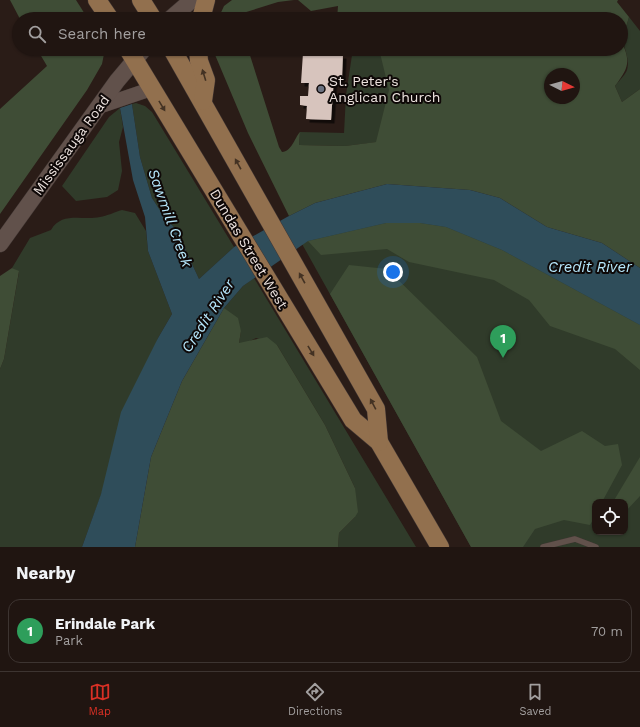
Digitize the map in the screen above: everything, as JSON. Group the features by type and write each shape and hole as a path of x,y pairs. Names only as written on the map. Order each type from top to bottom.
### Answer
{"main road":[{"path":"98,0 106,12"},
{"path":"141,0 149,12"},
{"path":"178,12 192,0"},
{"path":"203,12 206,0"},
{"name":"Mississauga Road","path":"0,244 134,56"},
{"name":"Dundas Street West","path":"137,56 151,89 352,420 379,442 440,547"},
{"name":"Dundas Street West","path":"176,56 376,409 379,442"},
{"path":"199,56 206,80 203,101"}],"street":[{"path":"98,107 151,89"}],"lane":[{"path":"544,547 575,539 596,547"}],"green space":[{"path":"10,0 76,0 84,12 16,12"},
{"path":"232,0 294,0 278,2 246,12 221,12 224,6"},
{"path":"298,0 618,0 617,2 625,12 338,12 338,6 311,11"},
{"path":"629,17 640,31 640,89 622,102 615,86 625,74 628,66"},
{"path":"41,56 104,56 102,64 87,90 0,214 0,109 47,66"},
{"path":"216,56 250,56 279,147 282,152 291,147 300,132 299,145 345,146 376,142 389,90 381,56 626,56 626,69 615,86 622,102 640,89 640,268 602,243 547,227 500,198 470,190 387,184 315,203 289,216 248,133"},
{"path":"352,56 586,56 598,115 345,146 299,145 300,132 344,133 346,95"},
{"path":"136,103 145,106 152,112 234,247 199,279 176,229 165,218 152,198 140,157 132,104"},
{"path":"120,108 123,127 119,142 122,171 118,190 107,197 76,201 62,186 109,117"},
{"path":"122,210 135,213 146,231 148,251 172,314 158,338 82,547 0,547 0,369 4,359 19,272 12,268 30,238 51,230 61,221 73,218 100,217"},
{"path":"287,217 547,227 640,268 640,547 471,547"},
{"path":"386,223 420,223 446,227 502,250 640,325 640,370 615,349 550,326 529,300 494,280 409,262 387,249 321,255 308,241"},
{"path":"349,265 387,269 477,357 501,421 541,451 582,431 605,446 618,444 622,465 604,499 592,499 592,521 590,525 564,520 535,529 523,547 471,547 330,294"},
{"path":"12,268 19,271 4,359 0,369 0,276"},
{"path":"254,278 416,547 338,547 339,533 355,517 355,488 325,425 277,345 256,338 246,343 239,343 241,331 224,308 243,286"},
{"path":"224,308 238,318 241,331 239,343 267,337 277,345 325,425 355,488 358,512 339,533 338,547 135,547 151,457 182,381"},
{"path":"640,457 640,496 628,509 628,499 615,499"}],"water":[{"name":"Credit River","path":"132,104 140,157 152,198 165,218 176,229 199,279 234,247 315,203 387,184 470,190 500,198 547,227 602,243 640,268 640,325 502,250 446,227 420,223 386,223 308,241 243,286 224,308 182,381 151,457 135,547 82,547 101,494 121,412 158,338 172,314 148,251 145,217 133,180 120,108"}],"building":[{"name":"St. Peter's Anglican Church","path":"303,56 343,56 342,77 334,77 331,120 306,119 307,106 300,105 300,96 308,96 309,83 301,83"}],"place":[{"name":"St. Peter's Anglican Church","path":"321,89"},
{"name":"Erindale Park","path":"503,358"}],"water label":[{"name":"Sawmill Creek","path":"170,218"}]}
